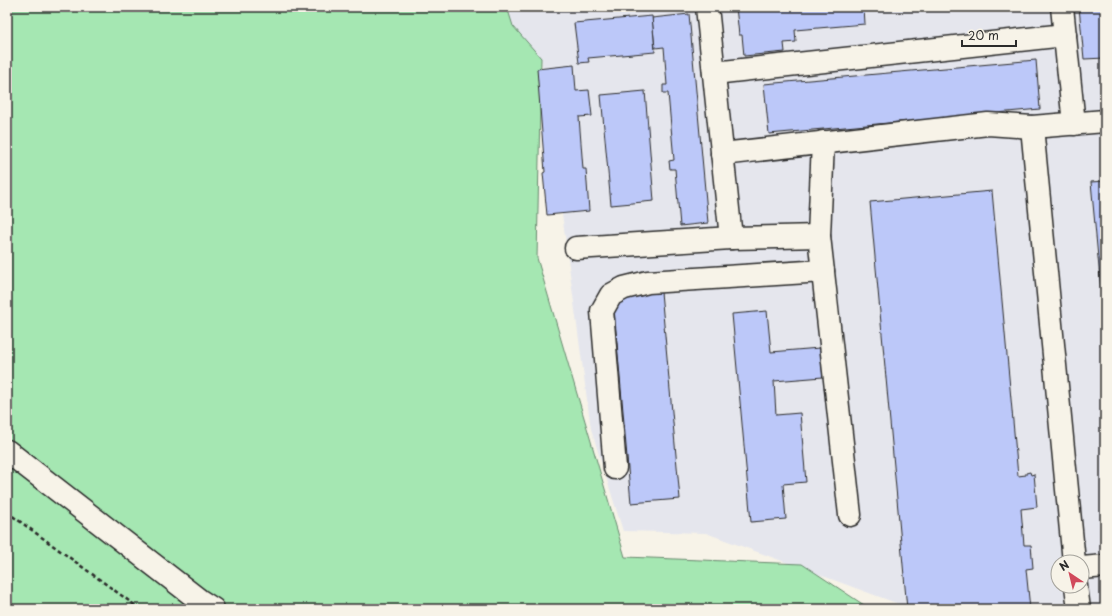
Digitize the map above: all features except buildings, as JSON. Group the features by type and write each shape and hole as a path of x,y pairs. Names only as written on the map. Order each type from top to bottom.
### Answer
{"street":[{"path":"707,7 731,238"},
{"path":"1062,7 1074,124"},
{"path":"714,73 1064,35"},
{"path":"722,154 988,124 1032,127 1105,121"},
{"path":"1032,127 1073,554"},
{"path":"823,142 819,236 850,515"},
{"path":"576,248 731,238 819,236"},
{"path":"615,468 602,312 610,295 624,288 648,282 823,271"},
{"path":"7,451 199,600 213,609"},
{"path":"1090,567 1105,566"},
{"path":"1077,594 1079,609"}],"path":[{"path":"7,512 140,609"}],"shaded area":[{"path":"507,7 1105,7 1105,609 908,609 907,607 706,533 623,531 591,429 541,58 513,26"}],"green space":[{"path":"7,7 507,7 513,26 541,58 537,258 625,557 802,564 870,609 7,609"}]}
